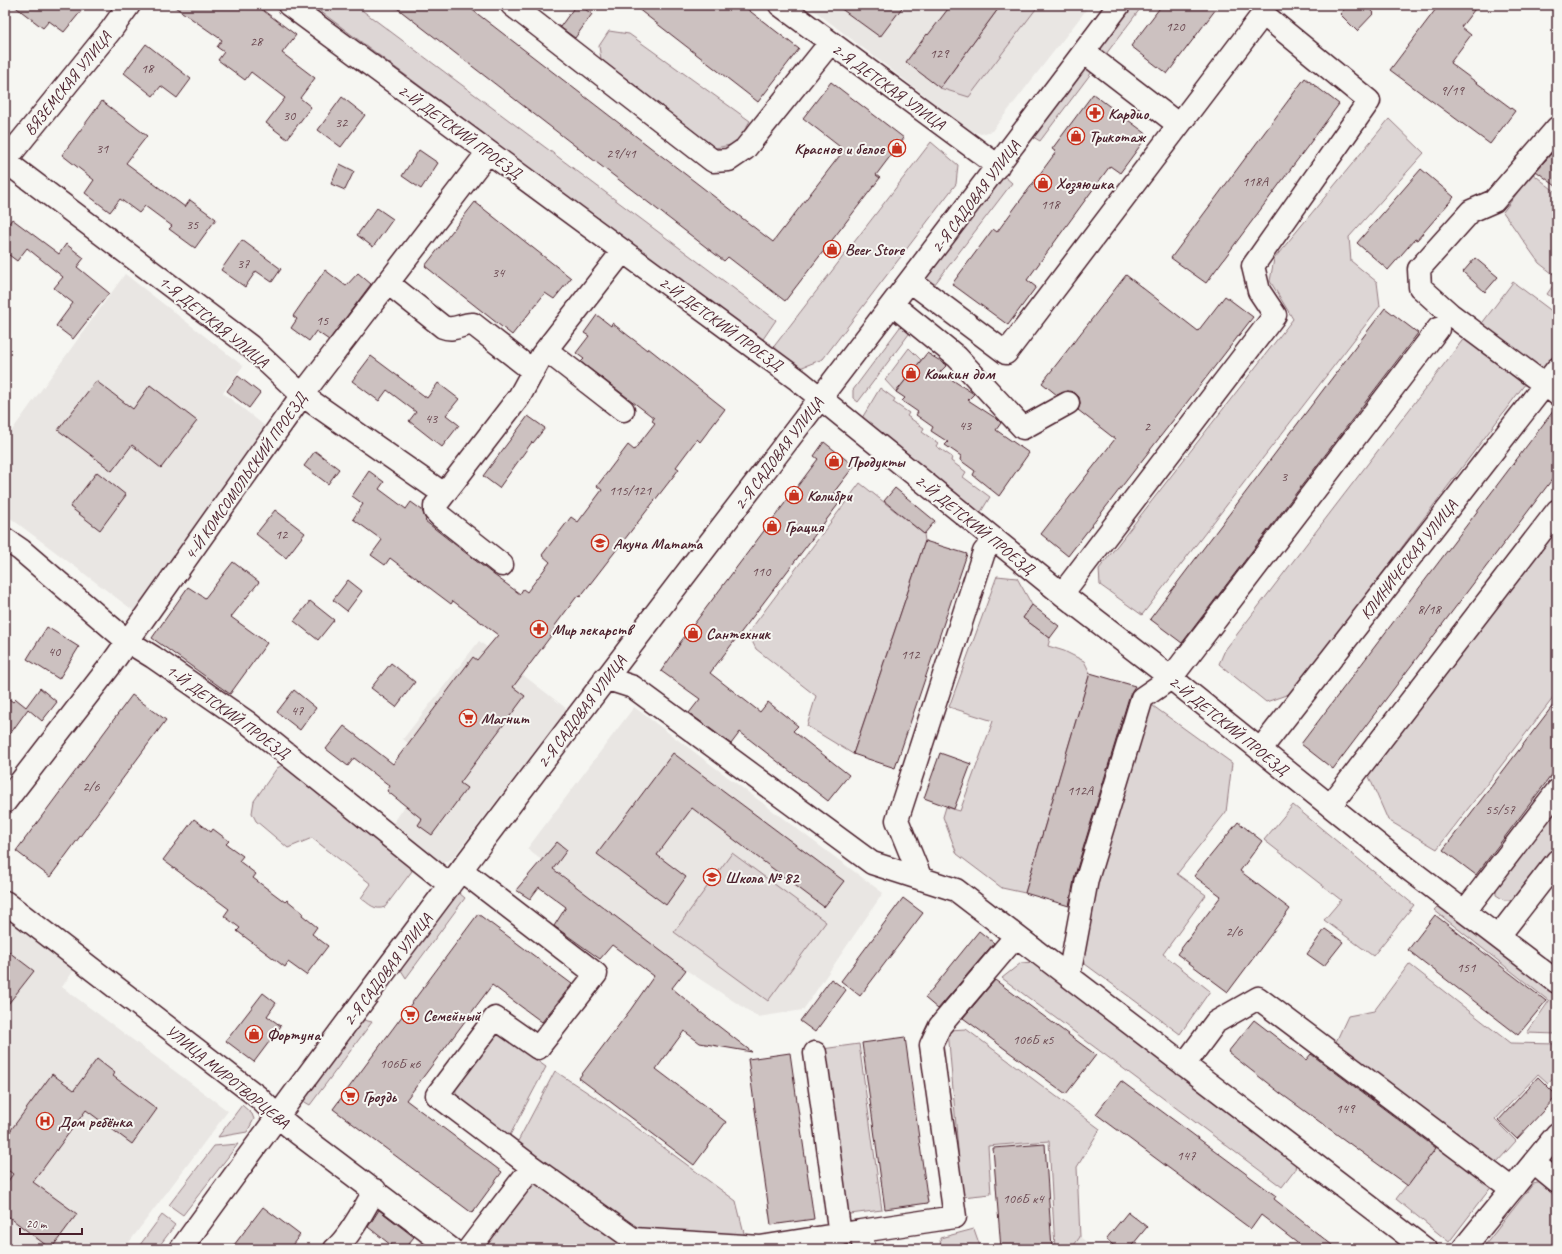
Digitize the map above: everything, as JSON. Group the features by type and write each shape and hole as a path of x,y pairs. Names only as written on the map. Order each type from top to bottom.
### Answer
{"street":[{"name":"ВЯЗЕМСКАЯ УЛИЦА","path":"5,161 111,30 129,5"},
{"name":"2-Й ДЕТСКИЙ ПРОЕЗД","path":"289,5 820,398 1062,594 1171,678 1464,912 1557,982"},
{"path":"512,5 713,161 729,160 745,150 830,43"},
{"name":"2-Я ДЕТСКАЯ УЛИЦА","path":"780,5 998,166"},
{"name":"2-Я САДОВАЯ УЛИЦА","path":"181,1249 277,1116 605,678 998,166 1119,5"},
{"path":"910,281 1006,353 1263,14 1369,101 1253,266 1259,290 1274,315 1062,594"},
{"path":"1084,52 1179,125"},
{"path":"1553,383 1450,314 1420,287 1419,269 1472,211 1494,201 1557,128"},
{"name":"4-Й КОМСОМОЛЬСКИЙ ПРОЕЗД","path":"5,802 127,642 302,395 488,152"},
{"name":"1-Я ДЕТСКАЯ УЛИЦА","path":"5,161 250,346 302,395 444,494"},
{"path":"502,565 435,512 435,506 519,397 546,350 623,251"},
{"path":"388,283 443,327 452,330 473,324 533,371"},
{"path":"892,304 957,357 1023,428 1068,403"},
{"path":"1069,976 1087,879 1142,698 1171,678 1438,330"},
{"path":"546,350 623,410"},
{"name":"КЛИНИЧЕСКАЯ УЛИЦА","path":"1260,750 1553,383"},
{"path":"1330,806 1557,511"},
{"name":"1-Й ДЕТСКИЙ ПРОЕЗД","path":"5,539 21,550 127,642 153,657 247,722 456,877 596,974 538,1048 495,1018 437,1095 532,1167"},
{"path":"921,879 897,820 984,552 994,539"},
{"path":"605,678 633,687 872,863 956,890 1425,1249"},
{"path":"1464,912 1557,791"},
{"path":"1498,937 1557,861"},
{"name":"УЛИЦА МИРОТВОРЦЕВА","path":"5,902 258,1097 277,1116 299,1134 451,1249"},
{"path":"469,1249 532,1167 633,1239 760,1248 840,1235 862,1240 955,1217 932,1045 940,1026 1016,936"},
{"path":"1184,1065 1216,1022 1258,998 1512,1189"},
{"path":"815,1053 840,1235"},
{"path":"1463,1249 1557,1134"},
{"path":"1534,1163 1557,1182"},
{"path":"340,1248 375,1190"}],"shaded area":[{"path":"312,5 355,5 776,320 761,342"},
{"path":"807,5 1090,5 992,131 981,134 971,131"},
{"path":"1001,5 1039,5 969,97 940,88"},
{"path":"1124,5 1143,5 1106,54 1093,46"},
{"path":"609,31 629,34 750,121 736,144 715,148 601,59 599,46"},
{"path":"1080,65 1092,72 1040,141 1028,134"},
{"path":"1389,119 1424,153 1349,237 1351,261 1377,282 1380,306 1142,615 1100,585 1099,569 1293,319 1270,281 1274,259"},
{"path":"931,142 958,165 956,184 823,359 800,368 772,349"},
{"path":"1532,173 1557,193 1557,277 1539,263 1503,212"},
{"path":"1004,176 1012,183 931,289 922,283"},
{"path":"125,274 243,366 223,393 265,426 134,611 5,514 5,440"},
{"path":"1557,280 1557,301 1547,294"},
{"path":"1513,282 1557,315 1557,351 1541,372 1480,326"},
{"path":"903,323 912,330 858,402 853,398 853,390"},
{"path":"1465,337 1525,384 1292,693 1266,702 1219,664 1225,650"},
{"path":"909,348 921,360 896,392 885,380"},
{"path":"880,388 895,399 893,402 909,413 907,416 924,428 922,432 938,443 936,446 952,457 951,461 966,472 963,477 990,497 979,515 862,418"},
{"path":"860,483 924,534 925,541 853,754 807,726 816,696 756,649 748,633"},
{"path":"1557,526 1557,693 1437,849 1388,820 1367,772"},
{"path":"997,576 1017,578 1032,605 1023,618 1050,638 1048,646 1064,651 1084,661 1090,673 1025,893 1002,888 957,854 943,817 946,807 960,811 993,721 949,707"},
{"path":"479,641 567,709 452,859 442,863 430,857 392,825 434,764 403,739"},
{"path":"1142,698 1232,763 1226,812 1177,874 1206,895 1163,954 1210,991 1180,1034 1085,964 1080,927"},
{"name":"Школа № 82","path":"634,707 883,893 803,1010 758,1017 686,970 527,849"},
{"path":"285,764 410,863 412,871 385,907 378,908 369,905 361,898 371,884 312,838 288,848 256,821 252,813 254,801 277,768"},
{"path":"1293,805 1414,905 1373,956 1324,920 1341,900 1264,840"},
{"path":"1557,805 1557,849 1515,900 1504,900 1496,895 1496,884"},
{"path":"732,853 826,922 768,1001 674,932"},
{"path":"459,893 465,898 406,978 399,967 453,895"},
{"path":"1442,902 1557,990 1557,1034 1527,1033 1549,1001 1434,910"},
{"path":"5,918 74,970 62,987 228,1111 124,1249 5,1249"},
{"path":"1033,962 1296,1160 1295,1170 1282,1187 1002,978 1021,963"},
{"path":"1409,964 1510,1043 1557,1044 1557,1073 1548,1083 1538,1074 1495,1120 1516,1141 1497,1162 1489,1163 1334,1046 1348,1016 1374,1011"},
{"path":"360,1019 372,1022 310,1105 303,1101 305,1093"},
{"path":"966,1029 1100,1129 1077,1167 1080,1237 1071,1249 1055,1249 1049,1141 988,1146 991,1194 962,1197 948,1030"},
{"path":"495,1031 546,1067 509,1137 457,1099 455,1086"},
{"path":"859,1044 882,1210 842,1215 822,1049"},
{"path":"555,1071 602,1102 736,1201 748,1249 479,1249 539,1161 517,1143"},
{"path":"242,1105 252,1114 254,1119 247,1132 218,1137"},
{"path":"238,1144 183,1215 169,1205 214,1146"},
{"path":"1438,1145 1492,1186 1449,1242 1396,1199"},
{"path":"1542,1182 1557,1190 1556,1249 1482,1249 1533,1184"},
{"path":"162,1215 175,1225 157,1249 137,1249"},
{"path":"974,1229 981,1249 941,1249 940,1238"},
{"path":"422,1237 437,1249 413,1249"},
{"path":"1080,1237 1096,1249 1071,1249"}],"building":[{"path":"13,5 86,5 64,32 49,21 43,28"},
{"path":"172,5 256,5 296,35 282,53 315,78 300,98 311,107 287,139 266,123 285,98 251,72 245,80 218,60 224,52 217,47 222,40"},
{"path":"393,5 466,5 773,242 844,150 803,118 831,82 904,138 876,175 880,178 785,301 728,257 724,261"},
{"path":"576,5 579,5 592,14 575,38 560,27"},
{"path":"633,5 742,5 799,49 758,102"},
{"path":"836,5 904,5 880,37"},
{"path":"951,5 1001,5 940,88 906,62"},
{"path":"1162,5 1219,5 1167,74 1131,46"},
{"path":"1348,5 1367,5 1374,13 1357,31 1340,14"},
{"path":"1439,5 1478,5 1461,27 1471,35 1450,63 1515,111 1490,144 1390,70"},
{"path":"146,44 191,79 177,98 161,86 153,96 124,73"},
{"path":"1305,78 1339,104 1206,283 1171,258"},
{"path":"1093,94 1148,135 1120,173 1110,166 1027,280 1036,287 1008,325 952,284 993,229 997,232 1056,152 1052,149"},
{"path":"342,97 365,115 341,147 318,130"},
{"path":"102,101 147,136 126,163 185,207 190,200 216,219 195,248 169,229 172,226 145,206 139,213 120,199 110,212 85,193 94,180 62,155"},
{"path":"1557,147 1557,187 1536,171"},
{"path":"419,150 438,163 421,189 402,176"},
{"path":"340,164 354,171 345,190 331,184"},
{"path":"1421,169 1454,197 1417,240 1415,239 1388,270 1357,243"},
{"path":"475,202 571,278 554,299 545,293 512,335 425,266"},
{"path":"377,208 393,219 373,247 357,235"},
{"path":"12,219 59,254 66,244 84,258 77,267 109,293 73,339 56,326 73,303 54,288 63,277 27,248 17,261 5,252 5,229"},
{"path":"242,240 281,269 272,282 256,271 245,287 221,270"},
{"path":"1475,258 1498,277 1485,292 1463,272"},
{"path":"325,270 346,286 358,273 371,284 329,340 316,331 309,341 291,328 297,319 293,316"},
{"path":"1126,275 1198,331 1225,296 1253,317 1068,556 1041,534 1115,439 1078,410 1080,403 1079,397 1075,393 1068,391 1057,395 1042,383"},
{"path":"1385,308 1418,333 1182,643 1150,619"},
{"path":"597,315 611,326 612,323 647,350 648,348 725,409 700,442 697,439 676,467 679,469 580,597 578,595 554,627 556,629 513,687 525,696 460,783 467,788 432,835 418,825 422,819 387,791 390,786 354,758 348,766 326,749 344,726 393,764 473,657 477,660 498,635 453,601 451,604 390,558 385,565 371,555 382,540 353,519 363,504 352,496 369,471 384,482 379,489 406,509 411,502 422,510 426,520 425,521 494,575 520,594 523,589 527,592 550,562 542,555 571,517 578,522 602,490 597,486 628,445 634,450 655,423 652,421 654,418 581,362 584,359 576,353 589,336 584,333"},
{"path":"927,353 947,365 940,372 974,394 968,400 1001,423 996,430 1029,453 999,496 973,475 975,471 960,460 961,456 945,445 948,442 931,431 933,427 916,415 918,412 902,401 905,398 896,392"},
{"path":"371,356 427,398 438,383 459,399 446,415 459,425 442,447 409,421 416,412 387,390 379,401 352,381"},
{"path":"238,376 260,393 249,408 227,391"},
{"path":"96,381 133,409 150,385 197,421 161,468 132,445 112,471 58,430"},
{"path":"1557,406 1557,473 1333,769 1301,744"},
{"path":"528,416 545,428 533,443 532,442 499,488 483,476"},
{"path":"824,442 854,466 834,492 843,498 710,673 760,712 768,702 798,726 793,731 849,775 828,801 740,732 731,744 689,713 700,699 661,671 679,644 818,459 814,456"},
{"path":"315,451 339,469 328,484 304,466"},
{"path":"97,472 126,495 100,530 70,507"},
{"path":"895,488 935,521 924,534 884,501"},
{"path":"275,510 305,533 286,558 256,534"},
{"path":"925,541 967,554 895,768 853,754"},
{"path":"233,562 259,582 231,617 267,643 230,694 152,638 188,587 205,598"},
{"path":"348,580 362,591 347,611 333,600"},
{"path":"310,601 334,620 318,640 294,621"},
{"path":"1032,605 1059,626 1050,638 1023,618"},
{"path":"47,627 79,647 59,679 27,659"},
{"path":"391,663 415,682 396,707 371,688"},
{"path":"1090,673 1135,686 1130,694 1075,875 1069,906 1025,893"},
{"path":"40,688 57,702 42,721 28,709 5,741 5,696 13,702 16,699 26,707"},
{"path":"294,690 316,708 300,730 277,712"},
{"path":"132,695 166,720 50,877 16,851"},
{"path":"1557,700 1557,768 1476,875 1443,850"},
{"path":"673,753 844,881 824,907 692,808 657,855 686,877 666,905 597,854"},
{"path":"940,753 971,764 954,809 924,798"},
{"path":"194,819 211,832 213,829 229,841 226,844 243,856 239,861 256,874 253,878 285,902 287,900 317,927 312,934 328,946 306,975 288,962 285,967 237,931 240,928 224,916 229,909 163,860"},
{"path":"1238,822 1262,841 1240,871 1290,909 1228,992 1177,954 1221,896 1194,876"},
{"path":"557,842 567,850 553,869 686,970 672,988 752,1052 700,1043 684,1031 656,1069 726,1122 694,1165 579,1078 654,976 612,945 600,959 554,926 566,907 539,887 530,899 516,890"},
{"path":"903,898 923,913 860,996 841,981"},
{"path":"478,914 572,984 542,1022 492,985 406,1100 502,1172 472,1213 333,1109"},
{"path":"1435,915 1546,1001 1518,1035 1408,950"},
{"path":"1325,929 1343,942 1324,966 1307,954"},
{"path":"979,931 994,943 938,1009 925,998"},
{"path":"5,949 34,971 5,1008"},
{"path":"831,979 846,990 815,1032 800,1021"},
{"path":"995,980 1096,1055 1066,1094 963,1018"},
{"name":"Фортуна","path":"263,993 276,1003 267,1016 281,1026 254,1062 226,1041"},
{"path":"1254,1020 1306,1060 1311,1054 1436,1148 1408,1186 1280,1093 1228,1052"},
{"path":"905,1037 928,1203 885,1209 862,1043"},
{"path":"790,1053 814,1219 771,1225 748,1059"},
{"path":"97,1059 115,1073 113,1076 157,1109 132,1144 86,1110 33,1182 77,1214 51,1249 5,1214 5,1185 13,1174 5,1168 5,1138 52,1074 74,1090"},
{"path":"1538,1077 1557,1096 1517,1139 1498,1121"},
{"path":"1121,1081 1276,1196 1274,1199 1337,1249 1305,1249 1261,1215 1251,1229 1096,1114"},
{"path":"1045,1144 1052,1249 1001,1249 993,1148"},
{"path":"263,1207 300,1235 289,1249 231,1249"},
{"path":"379,1210 414,1237 404,1249 396,1249 368,1227"},
{"path":"1128,1212 1147,1227 1129,1249 1118,1249 1106,1239"}],"place":[{"name":"Кардио","path":"1095,113"},
{"name":"Трикотаж","path":"1076,136"},
{"name":"Красное и белое","path":"897,148"},
{"name":"Хозяюшка","path":"1043,183"},
{"name":"Beer Store","path":"832,249"},
{"name":"Кошкин дом","path":"911,373"},
{"name":"Продукты","path":"834,461"},
{"name":"Колибри","path":"794,495"},
{"name":"Грация","path":"772,526"},
{"name":"Акуна Матата","path":"600,543"},
{"name":"Мир лекарств","path":"539,629"},
{"name":"Сантехник","path":"693,633"},
{"name":"Магнит","path":"468,718"},
{"name":"Школа № 82","path":"712,877"},
{"name":"Семейный","path":"410,1015"},
{"name":"Фортуна","path":"254,1034"},
{"name":"Гроздь","path":"350,1096"},
{"name":"Дом ребёнка","path":"45,1121"}]}
